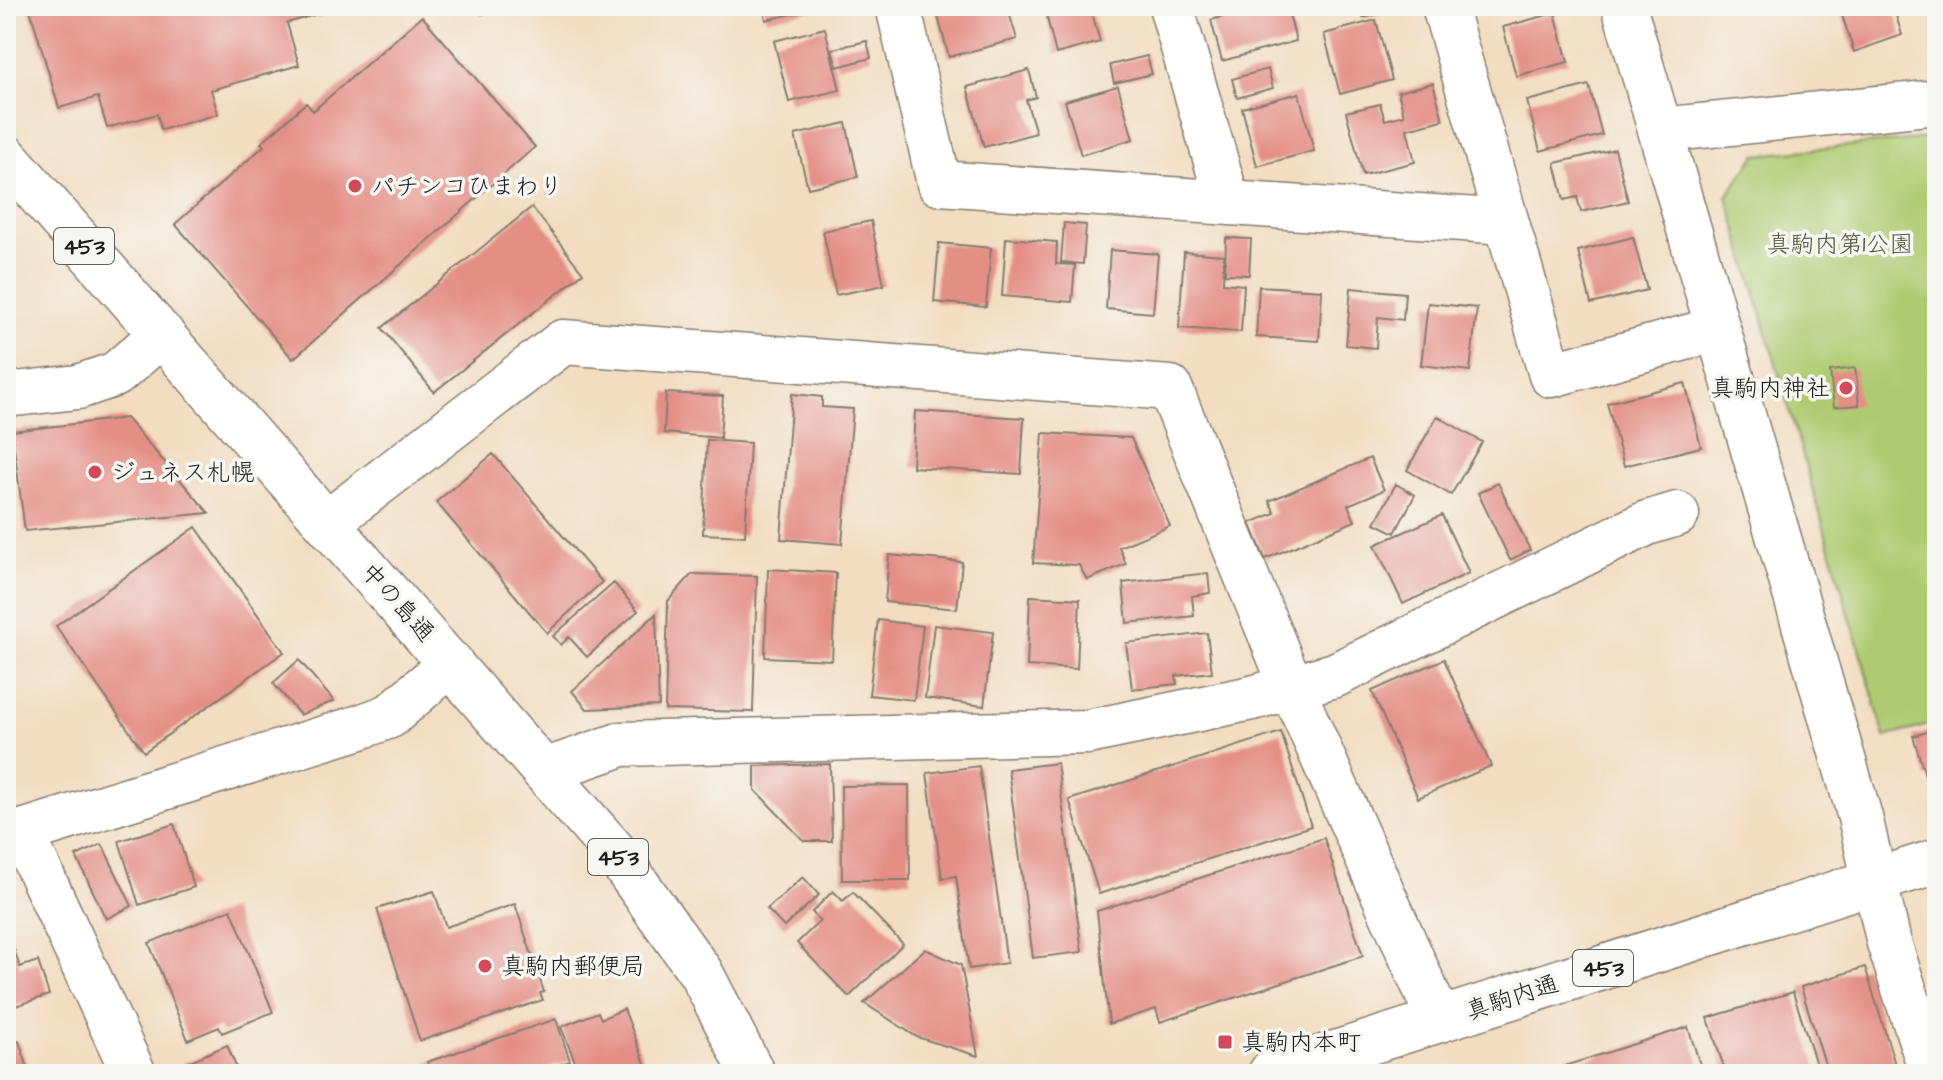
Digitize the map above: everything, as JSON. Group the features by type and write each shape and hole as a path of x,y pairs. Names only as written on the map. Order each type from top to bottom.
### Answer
{"main road":[{"path":"898,6 939,183 1506,222"},
{"path":"1171,6 1228,203"},
{"path":"1444,6 1551,375 1717,329"},
{"path":"1624,6 1860,817 1889,943 1932,1074"},
{"path":"1661,130 1937,102"},
{"name":"中の島通","path":"6,157 613,850 678,936 721,1009 753,1074"},
{"path":"6,395 78,387 116,374 162,334"},
{"path":"327,523 563,342 1170,388 1292,688 1439,1020"},
{"path":"544,771 622,744 1088,732 1292,688 1335,675 1647,523 1677,514"},
{"path":"134,1074 14,835 380,720 405,704 451,663"},
{"name":"真駒内通","path":"1270,1074 1937,861"}],"green space":[{"name":"真駒内第1公園","path":"1937,137 1937,723 1885,737 1727,196 1756,155"}],"building":[{"path":"29,6 341,7 287,23 299,65 211,90 218,114 161,130 157,114 107,128 98,97 59,108"},
{"path":"479,6 508,6 508,7 482,14"},
{"path":"763,6 824,6 824,7 766,20"},
{"path":"935,6 1007,6 1017,39 949,57"},
{"path":"1044,6 1090,6 1100,42 1056,54"},
{"path":"1264,6 1287,6 1296,41 1222,61 1211,20"},
{"path":"1360,6 1406,6 1406,7 1363,18"},
{"path":"1839,6 1893,6 1902,35 1854,52"},
{"path":"1555,13 1568,62 1516,76 1503,27"},
{"name":"パチンコひまわり","path":"422,16 535,147 293,359 175,224 264,146 261,143 306,103 313,111"},
{"path":"1376,20 1392,80 1340,94 1324,34"},
{"path":"825,28 840,90 789,102 774,41"},
{"path":"867,41 871,58 837,67 832,49"},
{"path":"1147,56 1152,74 1114,83 1110,65"},
{"path":"1268,69 1273,88 1237,98 1232,79"},
{"path":"1029,70 1036,97 1026,100 1036,133 984,147 967,87"},
{"path":"1433,83 1443,120 1407,129 1415,162 1363,175 1346,112 1380,104 1385,120 1404,115 1398,92"},
{"path":"1589,85 1602,135 1540,151 1527,101"},
{"path":"1118,86 1133,139 1081,155 1065,101"},
{"path":"1299,93 1314,151 1257,166 1242,108"},
{"path":"846,123 858,177 808,188 795,135"},
{"path":"1615,149 1628,201 1581,212 1577,197 1564,200 1555,163"},
{"path":"532,207 583,273 434,392 382,328"},
{"path":"871,221 884,285 836,295 823,231"},
{"path":"1064,223 1086,225 1083,264 1061,262"},
{"path":"1633,237 1647,290 1591,304 1578,251"},
{"path":"1006,238 1057,242 1056,264 1075,265 1072,302 1002,296"},
{"path":"1226,238 1251,239 1249,275 1225,274"},
{"path":"939,243 991,248 986,307 934,302"},
{"path":"1110,250 1158,254 1153,313 1106,309"},
{"path":"1184,252 1224,255 1223,283 1244,285 1241,332 1179,328"},
{"path":"1259,286 1322,290 1319,341 1256,337"},
{"path":"1351,288 1405,293 1403,320 1378,317 1376,348 1346,345"},
{"path":"1428,303 1477,308 1470,371 1421,365"},
{"path":"1855,368 1859,405 1834,407 1830,371"},
{"path":"1685,383 1701,447 1624,466 1607,403"},
{"path":"666,393 723,396 720,438 664,433"},
{"path":"792,394 822,397 822,407 853,409 842,544 781,539"},
{"path":"915,411 1024,418 1021,474 912,467"},
{"path":"1437,416 1482,442 1451,495 1407,470"},
{"name":"ジュネス札幌","path":"126,418 209,513 25,531 12,431"},
{"path":"1043,433 1131,438 1170,526 1119,547 1126,564 1087,580 1079,565 1033,563"},
{"path":"707,440 750,443 745,536 703,534"},
{"path":"493,454 602,582 547,633 436,502"},
{"path":"1370,458 1384,490 1348,505 1355,521 1265,559 1250,523 1275,513 1269,501"},
{"path":"1498,483 1530,550 1510,560 1478,493"},
{"path":"1396,484 1415,495 1395,533 1375,523"},
{"path":"6,487 12,528 6,529"},
{"path":"1442,515 1469,573 1403,604 1375,545"},
{"path":"196,527 284,652 144,752 56,626"},
{"path":"889,555 962,562 957,609 885,602"},
{"path":"768,569 836,573 832,660 765,657"},
{"path":"1208,573 1210,593 1192,596 1194,616 1127,623 1123,583"},
{"path":"692,574 757,576 753,712 665,710 668,601"},
{"path":"614,583 638,611 587,657 569,637 561,645 553,636"},
{"path":"1030,596 1080,599 1077,669 1027,666"},
{"path":"656,614 659,706 587,709 572,691"},
{"path":"878,620 923,626 914,700 869,695"},
{"path":"934,625 993,632 984,706 925,698"},
{"path":"1207,633 1212,672 1176,676 1177,684 1132,689 1126,643"},
{"path":"1444,659 1491,766 1418,798 1372,691"},
{"path":"299,660 334,701 300,715 273,683"},
{"path":"1937,729 1937,774 1926,778 1913,736"},
{"path":"1281,732 1311,826 1099,894 1069,800"},
{"path":"1057,763 1082,952 1033,958 1008,769"},
{"path":"830,764 832,841 804,841 755,790 755,766"},
{"path":"979,766 1007,963 969,969 956,876 942,878 927,773"},
{"path":"909,785 910,880 842,880 841,786"},
{"path":"174,824 194,887 139,905 119,841"},
{"path":"1324,838 1363,956 1160,1022 1156,1009 1109,1024 1097,911"},
{"path":"102,844 132,906 106,919 76,856"},
{"path":"803,877 819,895 784,927 767,909"},
{"path":"434,891 446,927 515,904 544,992 540,993 543,1000 420,1041 377,909"},
{"path":"833,891 843,901 853,892 903,944 849,997 797,943 820,921 812,912"},
{"path":"231,909 273,1012 222,1033 219,1027 188,1040 149,943"},
{"path":"9,935 20,967 38,961 49,995 6,1009 6,936"},
{"path":"925,949 961,965 978,1056 917,1037 864,1003"},
{"path":"1865,967 1898,1074 1828,1074 1801,987"},
{"path":"1793,992 1819,1074 1726,1074 1708,1018"},
{"path":"624,1009 648,1071 580,1074 561,1027 598,1012 601,1019"},
{"path":"556,1019 570,1061 532,1074 431,1074 427,1062"},
{"path":"1688,1027 1703,1074 1542,1074 1542,1073"},
{"path":"19,1041 30,1074 6,1074 6,1046"},
{"path":"227,1045 239,1074 176,1074 174,1068"}],"place":[{"name":"パチンコひまわり","path":"355,186"},
{"name":"真駒内神社","path":"1846,388"},
{"name":"ジュネス札幌","path":"95,472"},
{"name":"真駒内郵便局","path":"485,966"},
{"name":"真駒内本町","path":"1225,1042"}]}
